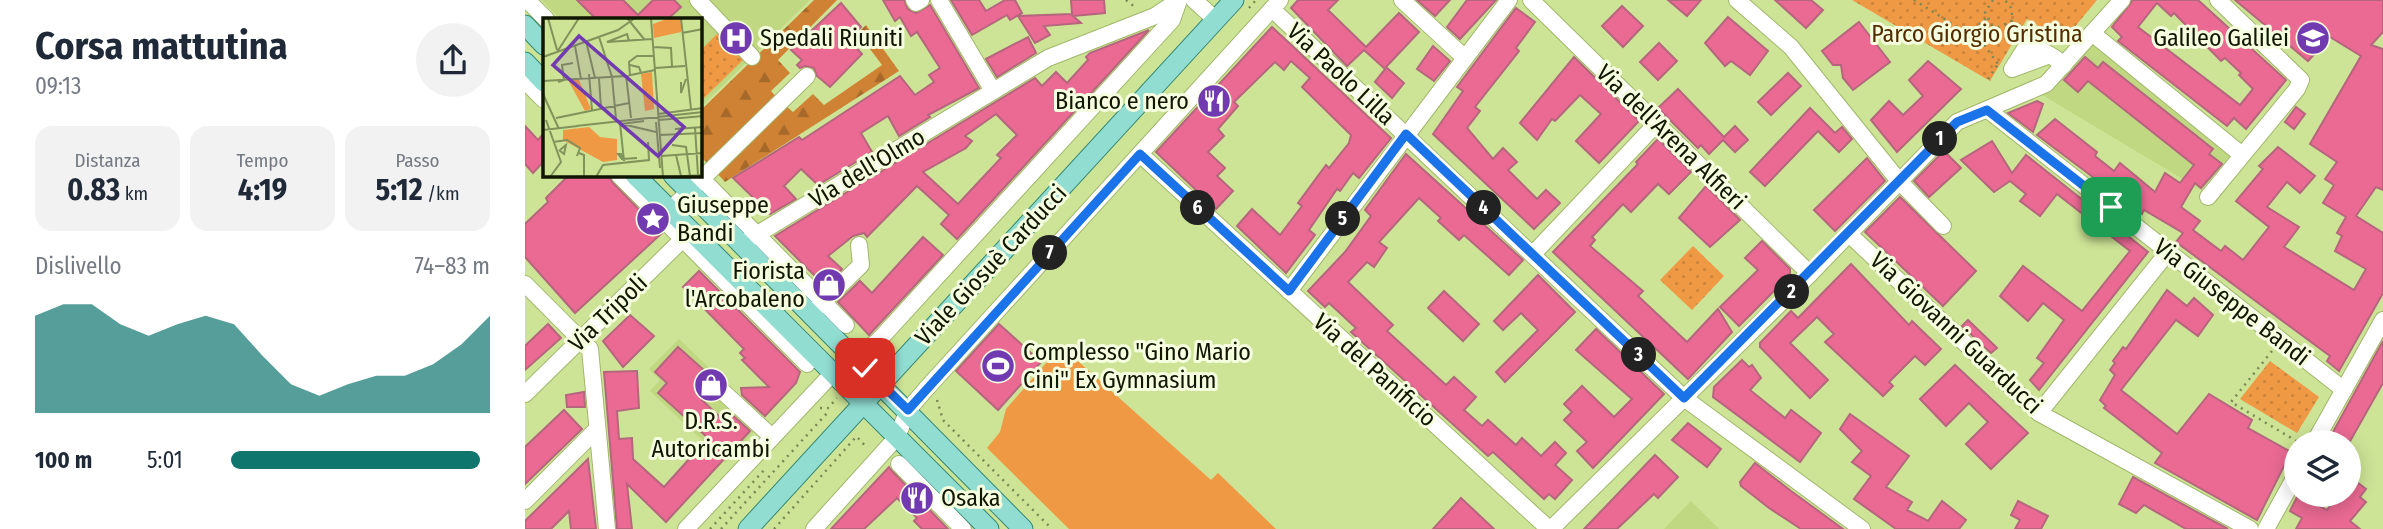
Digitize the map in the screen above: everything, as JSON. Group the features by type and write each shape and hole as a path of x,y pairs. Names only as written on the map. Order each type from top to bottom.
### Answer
{"main road":[{"name":"Viale Giosuè Carducci","path":"748,529 1234,0"},
{"path":"525,25 543,44"},
{"path":"525,62 543,81"},
{"path":"637,177 670,210 687,235 832,373 989,529"},
{"path":"696,182 817,308 849,352 1023,529"}],"street":[{"path":"527,0 545,18"},
{"path":"698,0 706,19 752,57"},
{"path":"914,0 916,3 921,0"},
{"path":"939,0 993,90"},
{"name":"Via dell'Olmo","path":"749,239 1048,58 1155,16 1179,0"},
{"name":"Viale Giosuè Carducci","path":"686,529 849,352 878,341 1172,20 1179,0"},
{"path":"1193,0 1216,20"},
{"path":"1402,0 1465,58"},
{"path":"1289,291 1509,0"},
{"name":"Via dell'Arena Alfieri","path":"1531,0 1809,274"},
{"path":"1737,0 1791,47 1899,181 1943,226"},
{"path":"1553,528 1809,274 1957,122 2049,86 2064,65 2122,0"},
{"path":"2208,197 2297,89 2301,80 2218,0"},
{"name":"Viale Giosuè Carducci","path":"814,529 897,438 908,410 1276,5"},
{"name":"Via Paolo Lilla","path":"1276,5 1406,134 1684,398 1862,529"},
{"path":"2092,33 2242,155"},
{"path":"2050,55 2064,65"},
{"path":"702,176 807,76"},
{"path":"525,81 543,99"},
{"name":"Via Giuseppe Bandi","path":"1987,110 2344,390"},
{"path":"1533,254 1657,122"},
{"name":"Via del Panificio","path":"1140,154 1553,528"},
{"path":"621,177 687,235 807,364"},
{"path":"670,210 696,182"},
{"name":"Via Giovanni Guarducci","path":"1849,233 1962,350 2044,421 2250,529"},
{"name":"Via Tripoli","path":"525,394 687,235"},
{"path":"846,325 817,308 861,265 859,245"},
{"path":"2044,421 2168,252"},
{"path":"525,284 590,349 607,529"},
{"path":"2321,430 2383,320"},
{"path":"721,390 772,437"},
{"path":"525,501 597,429"},
{"path":"899,464 963,529"},
{"path":"2266,529 2284,497"}],"path":[{"path":"1915,0 1983,43 1998,64 1987,79"},
{"path":"1993,0 1986,6 1986,19 1999,27 2011,21 2012,10 2004,0"},
{"path":"1966,33 1986,19"},
{"path":"2281,341 2231,402 2284,434"},
{"path":"936,400 943,420 1052,529"},
{"path":"721,529 829,410 820,408"},
{"path":"774,529 856,436 868,452"},
{"path":"710,529 775,459"}],"shaded area":[{"name":"Spedali Riuniti","path":"542,0 810,0 702,106 702,18 559,18"},
{"path":"2089,40 2232,153 2201,190 2039,93"},
{"path":"679,339 764,421 726,463 650,391 660,380 649,369"},
{"path":"1691,501 1719,529 1664,529"}],"green space":[{"path":"814,0 837,0 778,60 790,73 771,91 779,100 710,166 702,158 702,109"},
{"name":"Parco Giorgio Gristina","path":"1852,0 2097,0 2063,41 2027,19 1990,81"},
{"path":"866,25 899,71 725,182 715,171 785,105 793,112 813,94 824,105 882,65 858,33"},
{"path":"717,34 743,60 702,100 702,49"},
{"path":"1693,246 1724,276 1692,310 1660,280"},
{"path":"1061,346 1211,480 1218,473 1276,529 1069,529 987,448 1000,432 1006,409"},
{"path":"2270,361 2319,397 2299,430 2292,430 2240,399"}],"building":[{"path":"577,0 623,0 638,15 653,0 674,0 681,7 669,18 595,18"},
{"path":"883,0 904,0 908,9 916,13 930,5 979,88 928,115 930,117 899,136 888,116 861,133 872,152 818,185 801,169 784,186 796,199 770,214 733,178 799,137 802,140 900,76 915,95 934,82 929,75 940,68 917,32 911,36 900,17 895,21"},
{"path":"951,0 979,0 986,11 1005,0 1015,0 1022,13 1010,20 1007,15 972,35"},
{"path":"1071,0 1104,0 1105,13 1073,16 1081,23 1044,26 1050,35 1035,43 1018,16 1072,14"},
{"path":"1298,0 1338,0 1328,10 1366,47 1399,13 1419,32 1386,67 1404,83 1392,98 1375,82 1385,69 1364,50 1347,66 1291,8"},
{"path":"1417,0 1450,0 1435,16"},
{"path":"1467,0 1496,0 1460,39 1447,27"},
{"path":"1668,0 1701,0 1687,16"},
{"path":"1775,0 1811,0 1823,10 1806,28"},
{"path":"2133,0 2198,0 2286,80 2246,129 2234,118 2227,126 2118,41 2122,37 2112,27","holes":["2157,3 2171,16 2174,13 2221,61 2225,58 2241,73 2239,75 2253,89 2240,105 2138,27"]},
{"path":"2235,0 2383,0 2383,32 2371,45 2383,49 2383,190 2376,187 2356,216 2383,233 2383,293 2339,371 2327,361 2330,356 2176,242 2183,233 2144,210 2142,214 2037,135 2055,119 2097,152 2095,156 2114,171 2120,163 2155,192 2165,173 2180,183 2194,165 2088,81 2078,92 2064,80 2085,57 2098,68 2103,62 2213,149 2209,154 2222,164 2201,188 2195,183 2181,207 2200,221 2193,230 2221,251 2225,246 2243,260 2269,227 2236,201 2263,169 2259,166 2278,147 2315,176 2300,193 2287,182 2267,207 2299,227 2284,247 2354,290 2366,269 2335,251 2342,236 2337,233 2346,217 2323,203 2334,185 2325,179 2337,162 2310,144 2361,56 2330,37 2308,61"},
{"path":"841,3 861,27 849,40 862,54 830,87 817,76 814,68 800,68 797,65 802,60 791,50"},
{"path":"1622,6 1643,26 1623,47 1602,26"},
{"path":"1516,8 1535,22 1516,48 1519,51 1475,107 1480,111 1467,128 1493,159 1503,148 1517,162 1508,170 1537,199 1546,190 1560,203 1534,229 1433,134 1463,91 1457,87"},
{"path":"1728,17 1768,51 1750,75 1731,61 1725,66 1705,43"},
{"path":"1859,22 1890,62 1853,90 1843,78 1841,65 1833,65 1822,51"},
{"path":"1272,27 1391,138 1359,178 1353,173 1340,191 1337,189 1309,230 1315,235 1286,273 1237,226 1252,209 1280,235 1302,206 1298,203 1326,165 1329,168 1349,143 1351,135 1302,87 1310,78 1291,61 1284,70 1275,62 1234,102 1238,106 1218,129 1224,136 1208,152 1225,168 1217,176 1233,191 1216,209 1156,152"},
{"path":"1149,30 957,239 941,224 949,215 917,186 867,237 864,233 853,236 828,256 842,269 825,286 775,236 1035,78 1042,86 1056,72 1067,83 1088,60 1086,57 1090,53","holes":["996,114 1017,135 997,155 1001,158 958,204 923,172 966,148 972,141 965,136"]},
{"path":"1028,37 1036,53 997,77 986,59"},
{"path":"1659,43 1677,61 1658,80 1640,62"},
{"path":"1433,46 1450,61 1434,81 1417,69"},
{"path":"1574,57 1639,121 1599,163 1576,141 1601,114 1580,95 1555,121 1552,119 1537,140 1520,123"},
{"path":"1928,61 1961,89 1897,152 1871,120 1889,101 1903,115 1923,96 1909,80"},
{"path":"1788,73 1801,86 1771,115 1758,102"},
{"path":"1678,89 1724,137 1735,126 1748,140 1735,152 1723,140 1709,154 1701,145 1698,148 1658,108"},
{"path":"2037,101 2043,104 2033,132 2008,113"},
{"path":"2296,107 2305,114 2294,129 2285,122"},
{"path":"1810,108 1835,133 1842,127 1852,139 1839,152 1818,131 1765,186 1750,172"},
{"path":"525,126 538,140 543,134 543,162 533,173 525,164"},
{"path":"1658,139 1691,172 1669,194 1658,184 1631,212 1623,204 1592,237 1595,240 1590,246 1643,291 1638,296 1687,342 1718,309 1732,332 1688,379 1553,252 1638,164 1636,162"},
{"path":"1992,141 2012,173 2026,155 2148,252 2039,390 2030,380 2044,363 2037,358 2064,320 2043,303 2028,321 2000,296 2023,266 2082,311 2130,251 2057,194 2040,216 2020,201 2026,194 2010,181 1994,192 1961,160"},
{"path":"1944,151 1961,168 1929,197 1914,181"},
{"path":"1406,154 1523,260 1509,275 1464,235 1459,240 1438,221 1441,218 1419,198 1379,242 1387,248 1374,267 1367,262 1348,282 1393,325 1387,331 1446,385 1454,377 1476,397 1464,410 1482,426 1488,420 1516,445 1522,438 1541,456 1555,442 1566,453 1555,465 1572,480 1555,499 1549,494 1544,499 1493,452 1488,456 1351,332 1356,328 1329,303 1325,307 1308,291 1345,252 1371,216 1365,210"},
{"path":"1867,158 1885,181 1835,231 1814,210"},
{"path":"567,177 610,177 662,233 575,313 525,257 525,224 548,202 546,198"},
{"path":"1706,186 1740,220 1710,247 1679,218"},
{"path":"1900,197 1976,271 1943,306 1865,232"},
{"path":"923,237 943,255 869,335 838,302 860,281 872,293"},
{"path":"1762,241 1790,269 1790,275 1739,326 1720,307 1758,270 1745,258"},
{"path":"1851,264 1909,325 1912,321 1941,349 1925,365 1915,356 1889,382 1893,386 1883,396 1825,342 1834,334 1817,317 1790,343 1828,380 1810,398 1760,347 1760,343 1791,311 1798,318"},
{"path":"699,271 800,372 796,383 765,416 742,395 741,388 769,387 742,360 745,358 740,353 744,349 683,287"},
{"path":"1538,275 1575,312 1505,382 1496,372 1538,330 1521,313 1503,330 1494,321"},
{"path":"2167,290 2187,306 2194,298 2213,315 2198,336 2176,320 2121,390 2177,434 2209,394 2252,420 2248,428 2284,448 2284,466 2257,520 2155,463 2162,453 2104,408 2106,406 2100,400 2115,375 2110,370 2115,363 2113,361 2123,347 2126,349"},
{"path":"1444,291 1479,324 1463,341 1428,308"},
{"path":"630,315 654,336 623,367 603,341"},
{"path":"1968,320 1997,348 1991,353 1962,326"},
{"path":"548,324 561,338 525,370 525,346"},
{"name":"Complesso \"Gino Mario Cini\" Ex Gymnasium","path":"999,324 1041,362 998,410 956,371"},
{"path":"1596,329 1664,394 1593,468 1577,451 1587,442 1564,420 1572,412 1564,404 1582,386 1614,417 1632,399 1576,350"},
{"path":"2383,341 2383,383 2356,430 2334,430"},
{"path":"678,347 716,381 702,400 722,419 729,412 750,431 666,522 627,484 632,529 617,529 604,372 637,371 639,408 617,411 619,439 632,438 633,459 664,487 708,438 658,393 667,383 655,372"},
{"path":"1742,360 1749,367 1752,365 1761,378 1750,390 1785,418 1791,410 1821,433 1800,462 1713,397 1714,387"},
{"path":"1955,365 2028,433 1991,469 1966,444 1988,422 1969,403 1946,426 1920,399"},
{"path":"584,392 585,407 567,407 566,395"},
{"path":"564,410 582,429 525,484 525,447"},
{"path":"1850,414 1909,456 1886,487 1912,502 1907,510 1928,521 1942,501 1966,520 1959,529 1896,529 1854,499 1871,476 1852,462 1862,451 1840,429"},
{"path":"1688,423 1721,449 1707,467 1672,440"},
{"path":"1655,455 1678,477 1658,498 1654,494 1617,529 1584,529"},
{"path":"588,459 596,529 571,529 569,511 551,529 525,529 525,521"},
{"path":"1755,463 1843,529 1801,529 1769,508 1741,486 1740,482"},
{"path":"889,467 948,529 922,529 914,521 917,518 897,498 864,529 831,529"},
{"path":"2133,477 2228,529 2186,529 2144,505 2136,513 2119,504"},
{"path":"1461,498 1494,529 1433,529"},
{"path":"2361,498 2366,502 2350,521 2360,529 2296,529 2302,518 2290,511 2292,507 2321,507 2327,510 2329,507 2361,507"},
{"path":"2018,501 2048,516 2041,529 2015,529 2020,520 2011,515"}],"place":[{"name":"Spedali Riuniti","path":"736,38"},
{"name":"Galileo Galilei","path":"2313,38"},
{"name":"Bianco e nero","path":"1214,101"},
{"name":"Giuseppe Bandi","path":"653,219"},
{"name":"Fiorista l'Arcobaleno","path":"829,285"},
{"name":"Complesso \"Gino Mario Cini\" Ex Gymnasium","path":"998,366"},
{"name":"D.R.S. Autoricambi","path":"711,385"},
{"name":"Osaka","path":"917,498"}],"route":[{"path":"865,368 908,410 1140,154 1289,291 1406,134 1684,398 1957,122 1987,110 2111,207"}]}
